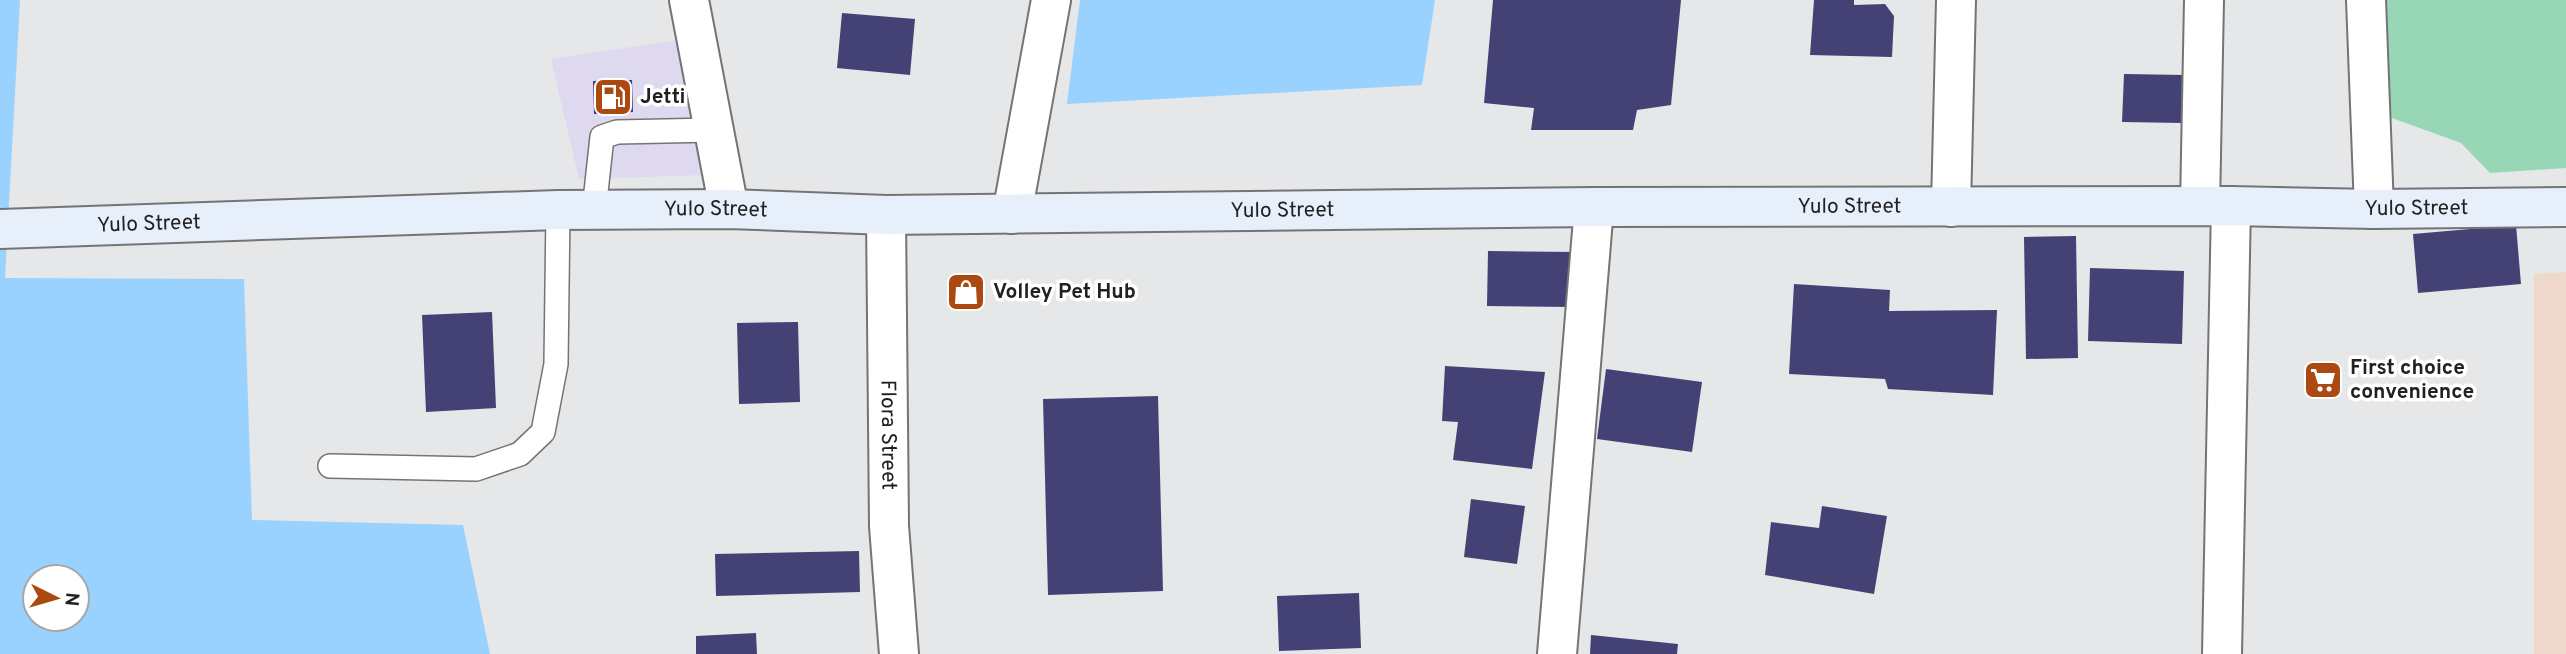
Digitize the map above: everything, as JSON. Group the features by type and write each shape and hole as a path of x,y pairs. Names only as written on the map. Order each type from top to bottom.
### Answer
{"main road":[{"name":"Yulo Street","path":"9,229 576,210 729,209 886,215 1594,207 2566,207"}],"street":[{"path":"689,0 729,209"},
{"path":"1012,214 1051,0"},
{"path":"1951,207 1956,0"},
{"path":"2204,0 2216,206 2221,654"},
{"path":"2366,0 2374,209"},
{"path":"1557,654 1594,207"},
{"name":"Flora Street","path":"886,215 889,526 899,654"}],"lane":[{"path":"330,466 476,469 520,454 543,432 556,364 576,210 602,138 617,132 713,130"}],"shaded area":[{"path":"678,40 707,175 579,179 551,59"},
{"path":"2566,272 2566,654 2534,654 2534,274"}],"green space":[{"path":"2374,0 2566,0 2566,168 2490,173 2461,143 2381,114"}],"water":[{"path":"0,0 20,0 5,278 244,279 252,520 463,525 490,654 0,654"},
{"path":"1080,0 1435,0 1422,85 1067,104"}],"building":[{"path":"1493,0 1681,0 1671,105 1637,110 1633,130 1531,130 1534,108 1484,103"},
{"path":"1814,0 1854,0 1854,5 1885,4 1894,16 1892,57 1810,55"},
{"path":"842,13 915,19 910,75 837,68"},
{"path":"2124,74 2185,75 2183,123 2122,122"},
{"name":"Jetti","path":"632,80 633,112 594,114 593,81"},
{"path":"2516,225 2521,284 2418,293 2413,234"},
{"path":"2076,236 2078,358 2026,359 2024,237"},
{"path":"1488,251 1576,252 1574,307 1487,306"},
{"path":"2090,268 2184,271 2182,344 2088,341"},
{"path":"1794,284 1890,290 1889,311 1997,310 1993,395 1888,389 1885,379 1789,374"},
{"path":"492,312 496,408 426,412 422,315"},
{"path":"798,322 800,402 739,404 737,323"},
{"path":"1445,366 1545,372 1532,469 1453,460 1458,422 1442,421"},
{"path":"1606,369 1702,382 1692,452 1597,439"},
{"path":"1158,396 1163,591 1048,595 1043,399"},
{"path":"1471,499 1525,506 1517,564 1464,557"},
{"path":"1822,506 1887,516 1874,594 1765,575 1771,522 1819,528"},
{"path":"859,551 860,592 716,596 715,554"},
{"path":"1359,593 1361,648 1279,651 1277,596"},
{"path":"756,633 757,654 696,654 696,636"},
{"path":"1591,635 1678,644 1677,654 1590,654"}],"place":[{"name":"Jetti","path":"613,97"},
{"name":"Volley Pet Hub","path":"966,292"},
{"name":"First choice convenience","path":"2323,380"}]}
